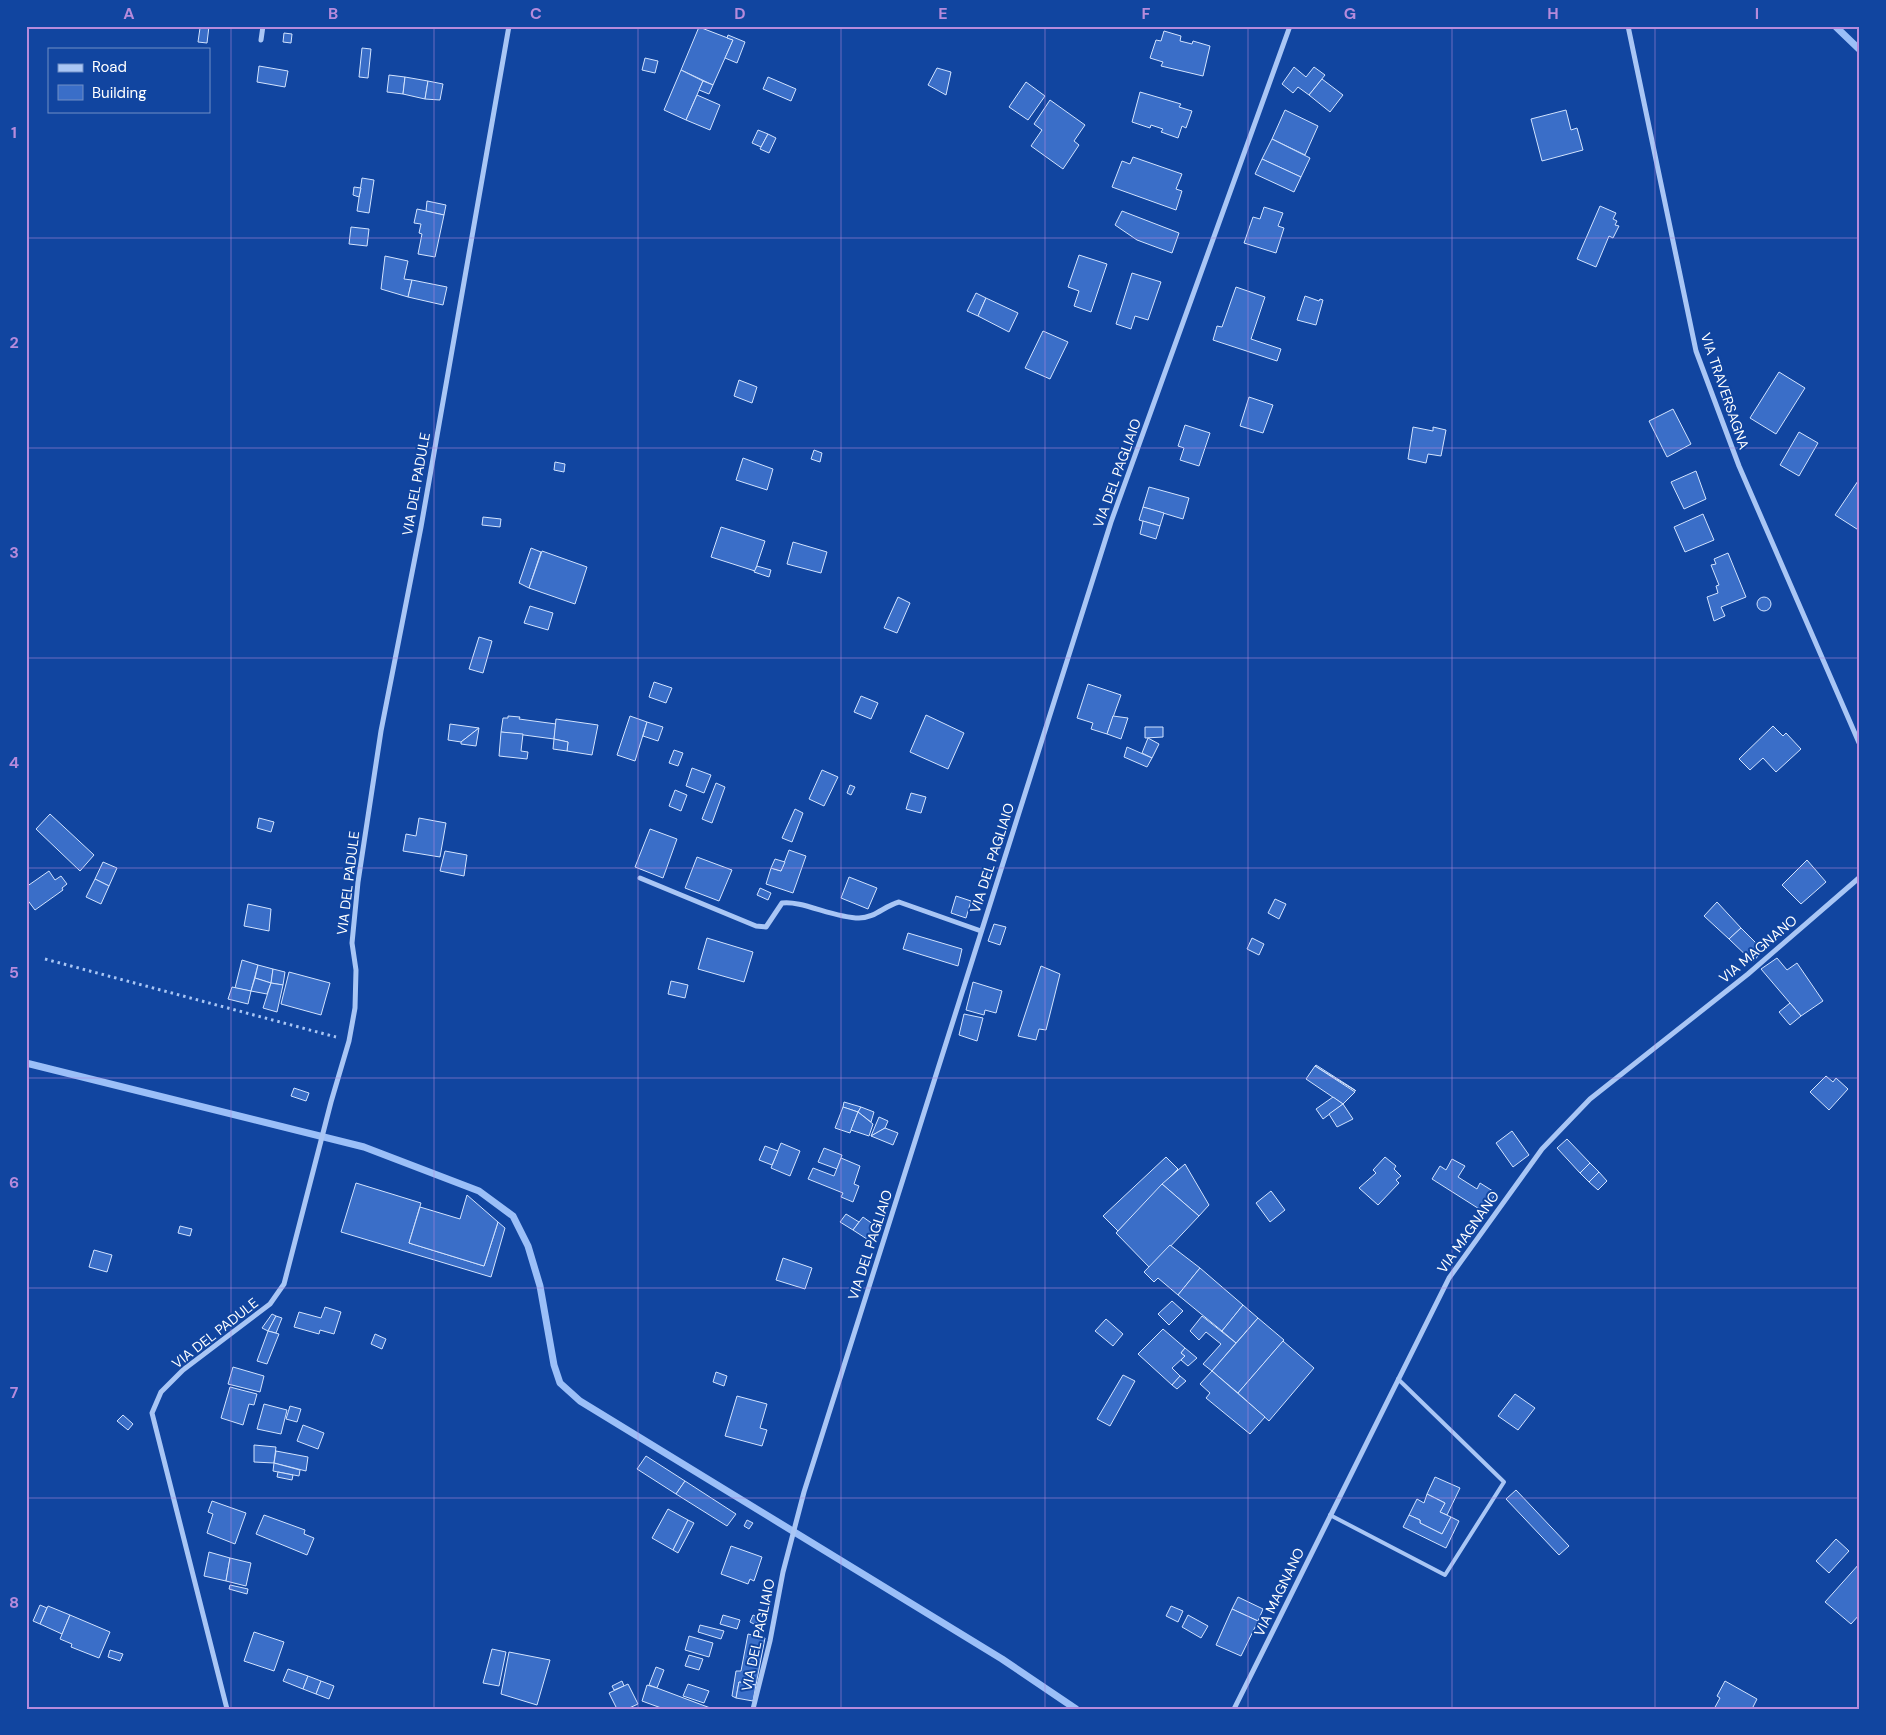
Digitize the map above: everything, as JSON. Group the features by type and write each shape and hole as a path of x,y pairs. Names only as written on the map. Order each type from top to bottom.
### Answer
{"street":[{"path":"261,40 263,26"},
{"name":"VIA DEL PADULE","path":"227,1709 152,1413 161,1392 178,1376 270,1304 284,1284 324,1126 349,1041 355,1008 356,970 352,943 358,882 380,740 421,527 509,26"},
{"name":"VIA DEL PAGLIAIO","path":"753,1709 797,1521 1111,522 1290,26"},
{"name":"VIA TRAVERSAGNA","path":"1628,26 1696,351 1739,466 1860,745"},
{"name":"VIA MAGNANO","path":"1234,1709 1449,1278 1542,1149 1590,1099 1748,974 1860,877"},
{"path":"640,878 756,926 766,928 782,903 791,902 838,916 860,918 875,915 888,905 899,902 981,931"}],"lane":[{"path":"1330,1515 1445,1575 1504,1482 1398,1379"}],"path":[{"path":"45,959 349,1041"}],"building":[{"path":"198,26 209,26 207,43 198,42 200,28"},
{"path":"699,27 733,40 713,85 681,70"},
{"path":"1164,31 1181,36 1180,41 1192,44 1193,41 1210,46 1203,76 1161,66 1163,62 1150,58 1156,40 1161,41"},
{"path":"284,33 292,34 291,43 283,42"},
{"path":"728,35 745,42 737,63 725,58 733,40 727,38"},
{"path":"362,48 371,49 368,78 359,77"},
{"path":"645,58 658,61 655,73 642,70"},
{"path":"259,66 288,71 285,87 257,82"},
{"path":"1294,67 1306,77 1314,67 1325,75 1309,95 1298,87 1293,93 1282,84"},
{"path":"937,68 951,72 946,95 928,85"},
{"path":"681,70 703,81 686,120 664,110"},
{"path":"389,75 405,77 403,94 387,92"},
{"path":"405,77 428,81 425,99 403,94"},
{"path":"768,77 796,89 791,101 763,89"},
{"path":"1322,79 1343,95 1330,112 1309,95"},
{"path":"428,81 443,84 440,100 425,99"},
{"path":"703,81 713,85 709,94 699,90"},
{"path":"1026,82 1045,96 1028,120 1009,107"},
{"path":"1140,92 1181,104 1179,107 1192,111 1186,128 1182,126 1178,138 1161,132 1163,129 1151,125 1150,128 1132,122"},
{"path":"697,95 720,105 710,130 686,120"},
{"path":"1050,100 1085,125 1074,141 1079,145 1063,169 1031,146 1042,130 1034,124"},
{"path":"1285,110 1318,126 1305,155 1272,139"},
{"path":"1566,110 1571,130 1577,128 1583,150 1542,161 1531,119"},
{"path":"758,130 768,134 761,147 752,143"},
{"path":"768,134 776,138 769,153 760,149"},
{"path":"1272,139 1310,158 1301,177 1262,159"},
{"path":"1133,157 1182,174 1176,189 1182,191 1176,210 1112,187 1122,161 1130,164"},
{"path":"1262,159 1301,177 1294,192 1255,174"},
{"path":"362,178 374,180 369,213 357,211"},
{"path":"354,187 361,188 359,197 353,195"},
{"path":"427,201 446,205 444,215 426,211"},
{"path":"1600,206 1616,213 1613,219 1617,221 1615,225 1619,226 1613,238 1609,236 1596,267 1577,259"},
{"path":"1264,207 1283,213 1278,226 1284,228 1276,253 1244,243 1253,217 1260,219"},
{"path":"417,209 444,215 435,257 418,254 422,234 419,233 421,224 414,223"},
{"path":"1122,211 1179,233 1172,253 1137,240 1115,225"},
{"path":"351,227 369,229 367,246 349,244"},
{"path":"1079,255 1107,264 1091,312 1074,306 1079,291 1068,287"},
{"path":"385,256 408,261 404,279 412,280 408,297 381,289"},
{"path":"1132,273 1161,282 1148,320 1135,316 1131,329 1116,324"},
{"path":"412,280 447,287 443,305 408,297"},
{"path":"1236,287 1265,297 1251,339 1281,349 1277,361 1213,340 1217,326 1222,327"},
{"path":"976,293 986,298 978,316 967,311"},
{"path":"1305,296 1319,301 1320,299 1323,300 1316,325 1297,320"},
{"path":"986,298 1018,313 1009,332 978,316"},
{"path":"1043,331 1068,342 1050,379 1025,368"},
{"path":"1779,372 1805,388 1776,434 1750,418"},
{"path":"739,380 757,387 752,403 734,396"},
{"path":"1249,397 1273,405 1263,433 1240,426"},
{"path":"1673,409 1691,444 1667,457 1649,421"},
{"path":"1185,425 1210,433 1199,466 1180,460 1184,448 1178,446"},
{"path":"1413,427 1433,431 1433,427 1446,430 1441,456 1428,454 1426,463 1408,459"},
{"path":"1799,432 1818,443 1799,476 1780,465"},
{"path":"814,450 822,453 820,462 811,459"},
{"path":"743,458 773,469 767,490 736,480"},
{"path":"555,462 565,464 564,472 554,470"},
{"path":"1696,471 1706,499 1684,509 1671,482"},
{"path":"1860,478 1860,531 1835,515"},
{"path":"1149,487 1189,498 1183,519 1143,507"},
{"path":"1143,507 1164,513 1160,526 1139,520"},
{"path":"1703,514 1714,540 1685,552 1674,527"},
{"path":"483,517 501,519 500,527 482,525"},
{"path":"1143,521 1160,526 1156,539 1140,534"},
{"path":"721,527 765,541 755,571 711,557"},
{"path":"793,542 827,552 821,573 787,564"},
{"path":"531,548 541,552 529,588 519,583"},
{"path":"542,551 587,567 575,604 529,588"},
{"path":"1728,553 1746,597 1721,607 1725,616 1714,621 1707,597 1718,593 1716,586 1719,585 1711,565 1716,564 1714,559"},
{"path":"757,566 771,570 769,577 754,572"},
{"path":"898,597 910,603 897,633 884,628"},
{"path":"1764,597 1769,599 1771,604 1769,609 1764,611 1759,609 1757,604 1759,599"},
{"path":"530,606 553,613 548,630 524,623"},
{"path":"479,637 492,641 483,673 469,669"},
{"path":"654,682 672,688 666,703 649,697"},
{"path":"1088,684 1121,695 1107,734 1091,729 1093,723 1077,718"},
{"path":"861,696 878,703 871,719 854,712"},
{"path":"926,715 964,733 948,769 910,752"},
{"path":"508,716 556,724 554,739 501,732 503,718 508,718"},
{"path":"630,716 647,722 635,761 617,755"},
{"path":"1113,716 1128,718 1121,739 1107,734"},
{"path":"556,719 598,725 592,755 567,751 568,742 554,739"},
{"path":"647,722 663,727 658,741 643,736"},
{"path":"450,724 479,728 461,742 448,740"},
{"path":"1773,726 1783,736 1786,733 1801,749 1776,772 1763,758 1750,770 1739,759"},
{"path":"1145,727 1163,727 1163,737 1145,738"},
{"path":"479,728 476,746 461,744 461,742"},
{"path":"501,732 523,734 521,751 528,752 527,759 499,756"},
{"path":"1148,738 1159,744 1152,758 1142,753"},
{"path":"554,739 568,742 567,751 553,749"},
{"path":"1127,747 1152,758 1147,767 1124,757"},
{"path":"674,750 683,753 678,766 669,763"},
{"path":"692,768 711,775 704,793 686,786"},
{"path":"822,770 838,777 824,806 809,799"},
{"path":"716,783 725,787 712,823 702,819"},
{"path":"850,785 855,787 851,795 847,793"},
{"path":"675,790 687,795 681,811 669,806"},
{"path":"911,793 926,797 921,813 906,809"},
{"path":"795,809 803,813 792,842 782,838"},
{"path":"50,814 94,855 80,871 36,829"},
{"path":"259,818 274,822 271,832 257,828"},
{"path":"419,818 446,823 440,857 403,851 406,834 416,836"},
{"path":"650,829 677,839 663,878 635,867"},
{"path":"789,850 806,856 793,893 766,884 771,868 781,871"},
{"path":"445,851 467,855 464,876 440,871"},
{"path":"697,857 732,870 719,901 685,888"},
{"path":"775,859 785,862 781,871 771,868"},
{"path":"1807,860 1826,882 1801,904 1782,885"},
{"path":"103,862 117,868 109,886 95,879"},
{"path":"49,871 55,880 61,876 67,884 62,888 63,890 35,910 26,898 26,887"},
{"path":"849,877 877,888 868,909 841,898"},
{"path":"95,879 109,886 101,904 86,897"},
{"path":"760,888 771,893 768,900 757,895"},
{"path":"956,896 971,901 966,918 951,913"},
{"path":"1275,899 1286,904 1279,919 1268,913"},
{"path":"1717,902 1741,928 1729,939 1704,916"},
{"path":"248,904 271,909 269,931 244,926"},
{"path":"994,924 1006,927 1000,945 988,941"},
{"path":"1741,928 1763,950 1753,962 1729,939"},
{"path":"908,933 962,949 958,966 903,949"},
{"path":"707,938 753,952 744,982 698,969"},
{"path":"1252,938 1264,944 1259,955 1247,949"},
{"path":"1777,958 1787,970 1797,963 1823,1001 1801,1016 1761,969"},
{"path":"242,960 258,965 251,991 235,988"},
{"path":"258,965 273,969 271,983 255,978"},
{"path":"1041,966 1060,974 1046,1030 1039,1029 1036,1040 1018,1036"},
{"path":"273,969 285,972 283,985 271,983"},
{"path":"289,972 330,983 321,1015 281,1004"},
{"path":"255,978 271,983 267,994 251,991"},
{"path":"671,981 688,985 685,998 668,994"},
{"path":"973,982 1002,991 996,1013 985,1010 984,1015 966,1010"},
{"path":"271,983 283,985 277,1012 263,1008"},
{"path":"232,987 251,991 248,1004 228,999"},
{"path":"1790,1003 1801,1016 1790,1025 1779,1012"},
{"path":"964,1014 983,1018 977,1041 959,1035"},
{"path":"1315,1066 1355,1090 1356,1091"},
{"path":"1315,1066 1355,1092 1343,1104 1306,1079"},
{"path":"1826,1076 1833,1082 1836,1078 1848,1089 1829,1110 1810,1092"},
{"path":"294,1088 309,1093 306,1101 291,1096"},
{"path":"1333,1097 1343,1104 1323,1119 1316,1109"},
{"path":"844,1102 861,1107 858,1112 843,1107"},
{"path":"1343,1104 1353,1119 1337,1127 1329,1114"},
{"path":"843,1107 858,1112 850,1133 835,1128"},
{"path":"861,1107 874,1112 871,1122 858,1112"},
{"path":"858,1112 873,1124 869,1136 851,1130"},
{"path":"879,1117 888,1121 885,1128 871,1136"},
{"path":"885,1128 898,1133 893,1145 871,1136"},
{"path":"1512,1131 1529,1155 1513,1167 1496,1143"},
{"path":"1567,1139 1590,1163 1580,1173 1557,1148"},
{"path":"781,1143 800,1151 790,1176 771,1168"},
{"path":"765,1146 778,1151 772,1165 759,1160"},
{"path":"824,1148 842,1155 837,1169 818,1162"},
{"path":"1166,1157 1178,1169 1118,1231 1103,1216"},
{"path":"1385,1157 1396,1166 1394,1169 1401,1176 1396,1180 1399,1183 1378,1205 1359,1188 1376,1173 1373,1170"},
{"path":"841,1158 860,1166 854,1184 859,1186 853,1202 841,1197 843,1193 808,1179 813,1168 834,1176"},
{"path":"1452,1159 1465,1166 1458,1177 1477,1189 1480,1183 1496,1193 1484,1212 1432,1179 1440,1166 1446,1170"},
{"path":"1590,1163 1599,1172 1589,1182 1580,1173"},
{"path":"1185,1164 1209,1205 1199,1216 1162,1184"},
{"path":"1599,1172 1607,1181 1598,1190 1589,1182"},
{"path":"356,1183 421,1203 409,1243 484,1266 498,1222 505,1228 491,1277 341,1232"},
{"path":"1162,1184 1199,1216 1150,1268 1116,1233"},
{"path":"1271,1191 1285,1210 1270,1222 1256,1203"},
{"path":"467,1195 498,1222 484,1266 409,1243 420,1207 460,1219"},
{"path":"846,1214 859,1222 853,1230 840,1222"},
{"path":"863,1217 877,1227 873,1243 853,1230"},
{"path":"180,1226 192,1229 190,1236 178,1233"},
{"path":"1170,1245 1200,1268 1178,1295 1158,1278 1154,1282 1144,1272"},
{"path":"94,1250 112,1255 107,1272 89,1267"},
{"path":"783,1258 812,1268 805,1289 776,1280"},
{"path":"1200,1268 1243,1305 1222,1331 1178,1295"},
{"path":"1172,1301 1183,1311 1169,1325 1158,1314"},
{"path":"1243,1305 1258,1318 1236,1343 1222,1331"},
{"path":"325,1307 341,1312 334,1334 320,1330 319,1334 294,1327 299,1312 321,1318"},
{"path":"272,1314 276,1316 268,1331 262,1328"},
{"path":"276,1316 282,1318 276,1333 268,1331"},
{"path":"1202,1316 1236,1343 1212,1371 1203,1364 1221,1344 1206,1332 1199,1340 1190,1331"},
{"path":"1258,1318 1284,1340 1238,1393 1212,1371"},
{"path":"1106,1319 1123,1334 1113,1346 1095,1331"},
{"path":"1163,1329 1185,1348 1181,1353 1185,1356 1172,1368 1180,1376 1172,1385 1138,1354"},
{"path":"268,1331 279,1334 267,1364 257,1361"},
{"path":"375,1334 386,1339 382,1349 371,1344"},
{"path":"1283,1341 1314,1368 1269,1421 1238,1393"},
{"path":"1185,1348 1197,1358 1188,1366 1181,1360 1185,1356 1181,1353"},
{"path":"233,1367 264,1376 260,1392 228,1384"},
{"path":"1212,1371 1265,1417 1250,1434 1206,1398 1210,1393 1200,1384"},
{"path":"716,1372 727,1376 724,1386 713,1382"},
{"path":"1123,1375 1135,1381 1110,1426 1097,1419"},
{"path":"1180,1376 1186,1381 1177,1389 1172,1385"},
{"path":"230,1387 257,1394 254,1405 249,1404 243,1425 221,1418"},
{"path":"1515,1394 1535,1408 1518,1430 1498,1416"},
{"path":"737,1396 767,1404 760,1428 767,1430 762,1446 725,1436"},
{"path":"264,1404 287,1410 281,1434 257,1429"},
{"path":"290,1406 301,1409 297,1422 286,1419"},
{"path":"123,1415 133,1424 128,1430 117,1421"},
{"path":"303,1425 324,1433 318,1449 297,1441"},
{"path":"254,1445 276,1447 274,1463 254,1462"},
{"path":"276,1451 308,1457 306,1471 274,1463"},
{"path":"646,1456 685,1481 676,1494 637,1469"},
{"path":"274,1463 300,1470 299,1476 273,1471"},
{"path":"278,1472 293,1475 292,1480 277,1477"},
{"path":"1435,1477 1460,1488 1447,1515 1440,1512 1445,1503 1427,1494"},
{"path":"685,1481 736,1514 727,1526 676,1494"},
{"path":"1516,1490 1569,1546 1559,1555 1506,1499"},
{"path":"1427,1494 1445,1503 1440,1512 1451,1517 1442,1534 1409,1515 1417,1499 1424,1503"},
{"path":"212,1501 246,1513 235,1544 207,1533 213,1514 208,1512"},
{"path":"668,1509 688,1520 673,1550 652,1538"},
{"path":"264,1515 305,1530 304,1534 314,1538 307,1555 256,1534"},
{"path":"1409,1515 1442,1534 1451,1517 1459,1521 1446,1548 1403,1527"},
{"path":"688,1520 694,1523 678,1553 673,1550"},
{"path":"747,1520 753,1523 749,1529 744,1526"},
{"path":"1836,1539 1849,1551 1829,1573 1816,1561"},
{"path":"731,1546 762,1557 754,1581 750,1579 748,1584 721,1574"},
{"path":"209,1552 230,1558 226,1581 204,1576"},
{"path":"230,1558 251,1563 246,1586 226,1581"},
{"path":"1860,1563 1860,1614 1851,1624 1825,1602"},
{"path":"230,1585 248,1589 247,1594 229,1589"},
{"path":"1238,1597 1263,1609 1258,1621 1232,1609"},
{"path":"40,1605 47,1608 40,1624 33,1621"},
{"path":"48,1606 70,1615 62,1634 40,1624"},
{"path":"1171,1606 1183,1611 1178,1622 1166,1616"},
{"path":"1232,1609 1258,1621 1241,1656 1216,1645"},
{"path":"70,1615 110,1632 99,1658 71,1647 72,1644 60,1639"},
{"path":"723,1615 740,1620 737,1629 720,1624"},
{"path":"753,1615 759,1618 756,1625 750,1622"},
{"path":"1188,1615 1208,1626 1201,1638 1182,1627"},
{"path":"700,1625 724,1631 721,1639 698,1632"},
{"path":"254,1632 284,1642 274,1671 244,1661"},
{"path":"748,1634 765,1638 756,1685 739,1682 736,1698 732,1696 736,1671 741,1671"},
{"path":"689,1636 713,1643 709,1657 685,1650"},
{"path":"492,1649 506,1652 499,1686 483,1683"},
{"path":"110,1650 123,1654 120,1661 108,1657"},
{"path":"509,1652 550,1660 537,1705 501,1694"},
{"path":"689,1655 703,1659 699,1670 685,1666"},
{"path":"656,1667 664,1670 657,1688 649,1685"},
{"path":"288,1669 308,1676 303,1689 283,1681"},
{"path":"308,1676 321,1681 316,1694 303,1689"},
{"path":"321,1681 334,1686 329,1699 316,1694"},
{"path":"622,1681 624,1686 614,1690 612,1686"},
{"path":"1725,1681 1757,1699 1752,1709 1714,1709 1720,1698 1717,1696"},
{"path":"739,1682 756,1685 753,1701 736,1698"},
{"path":"628,1684 638,1704 627,1709 617,1709 609,1693"},
{"path":"688,1684 709,1691 704,1703 683,1696"},
{"path":"647,1685 713,1709 664,1709 642,1701"}],"waterway":[{"path":"1835,26 1860,50"},
{"path":"26,1063 364,1147 479,1191 513,1216 528,1246 540,1286 554,1365 560,1383 580,1401 1002,1659 1076,1709"}]}
